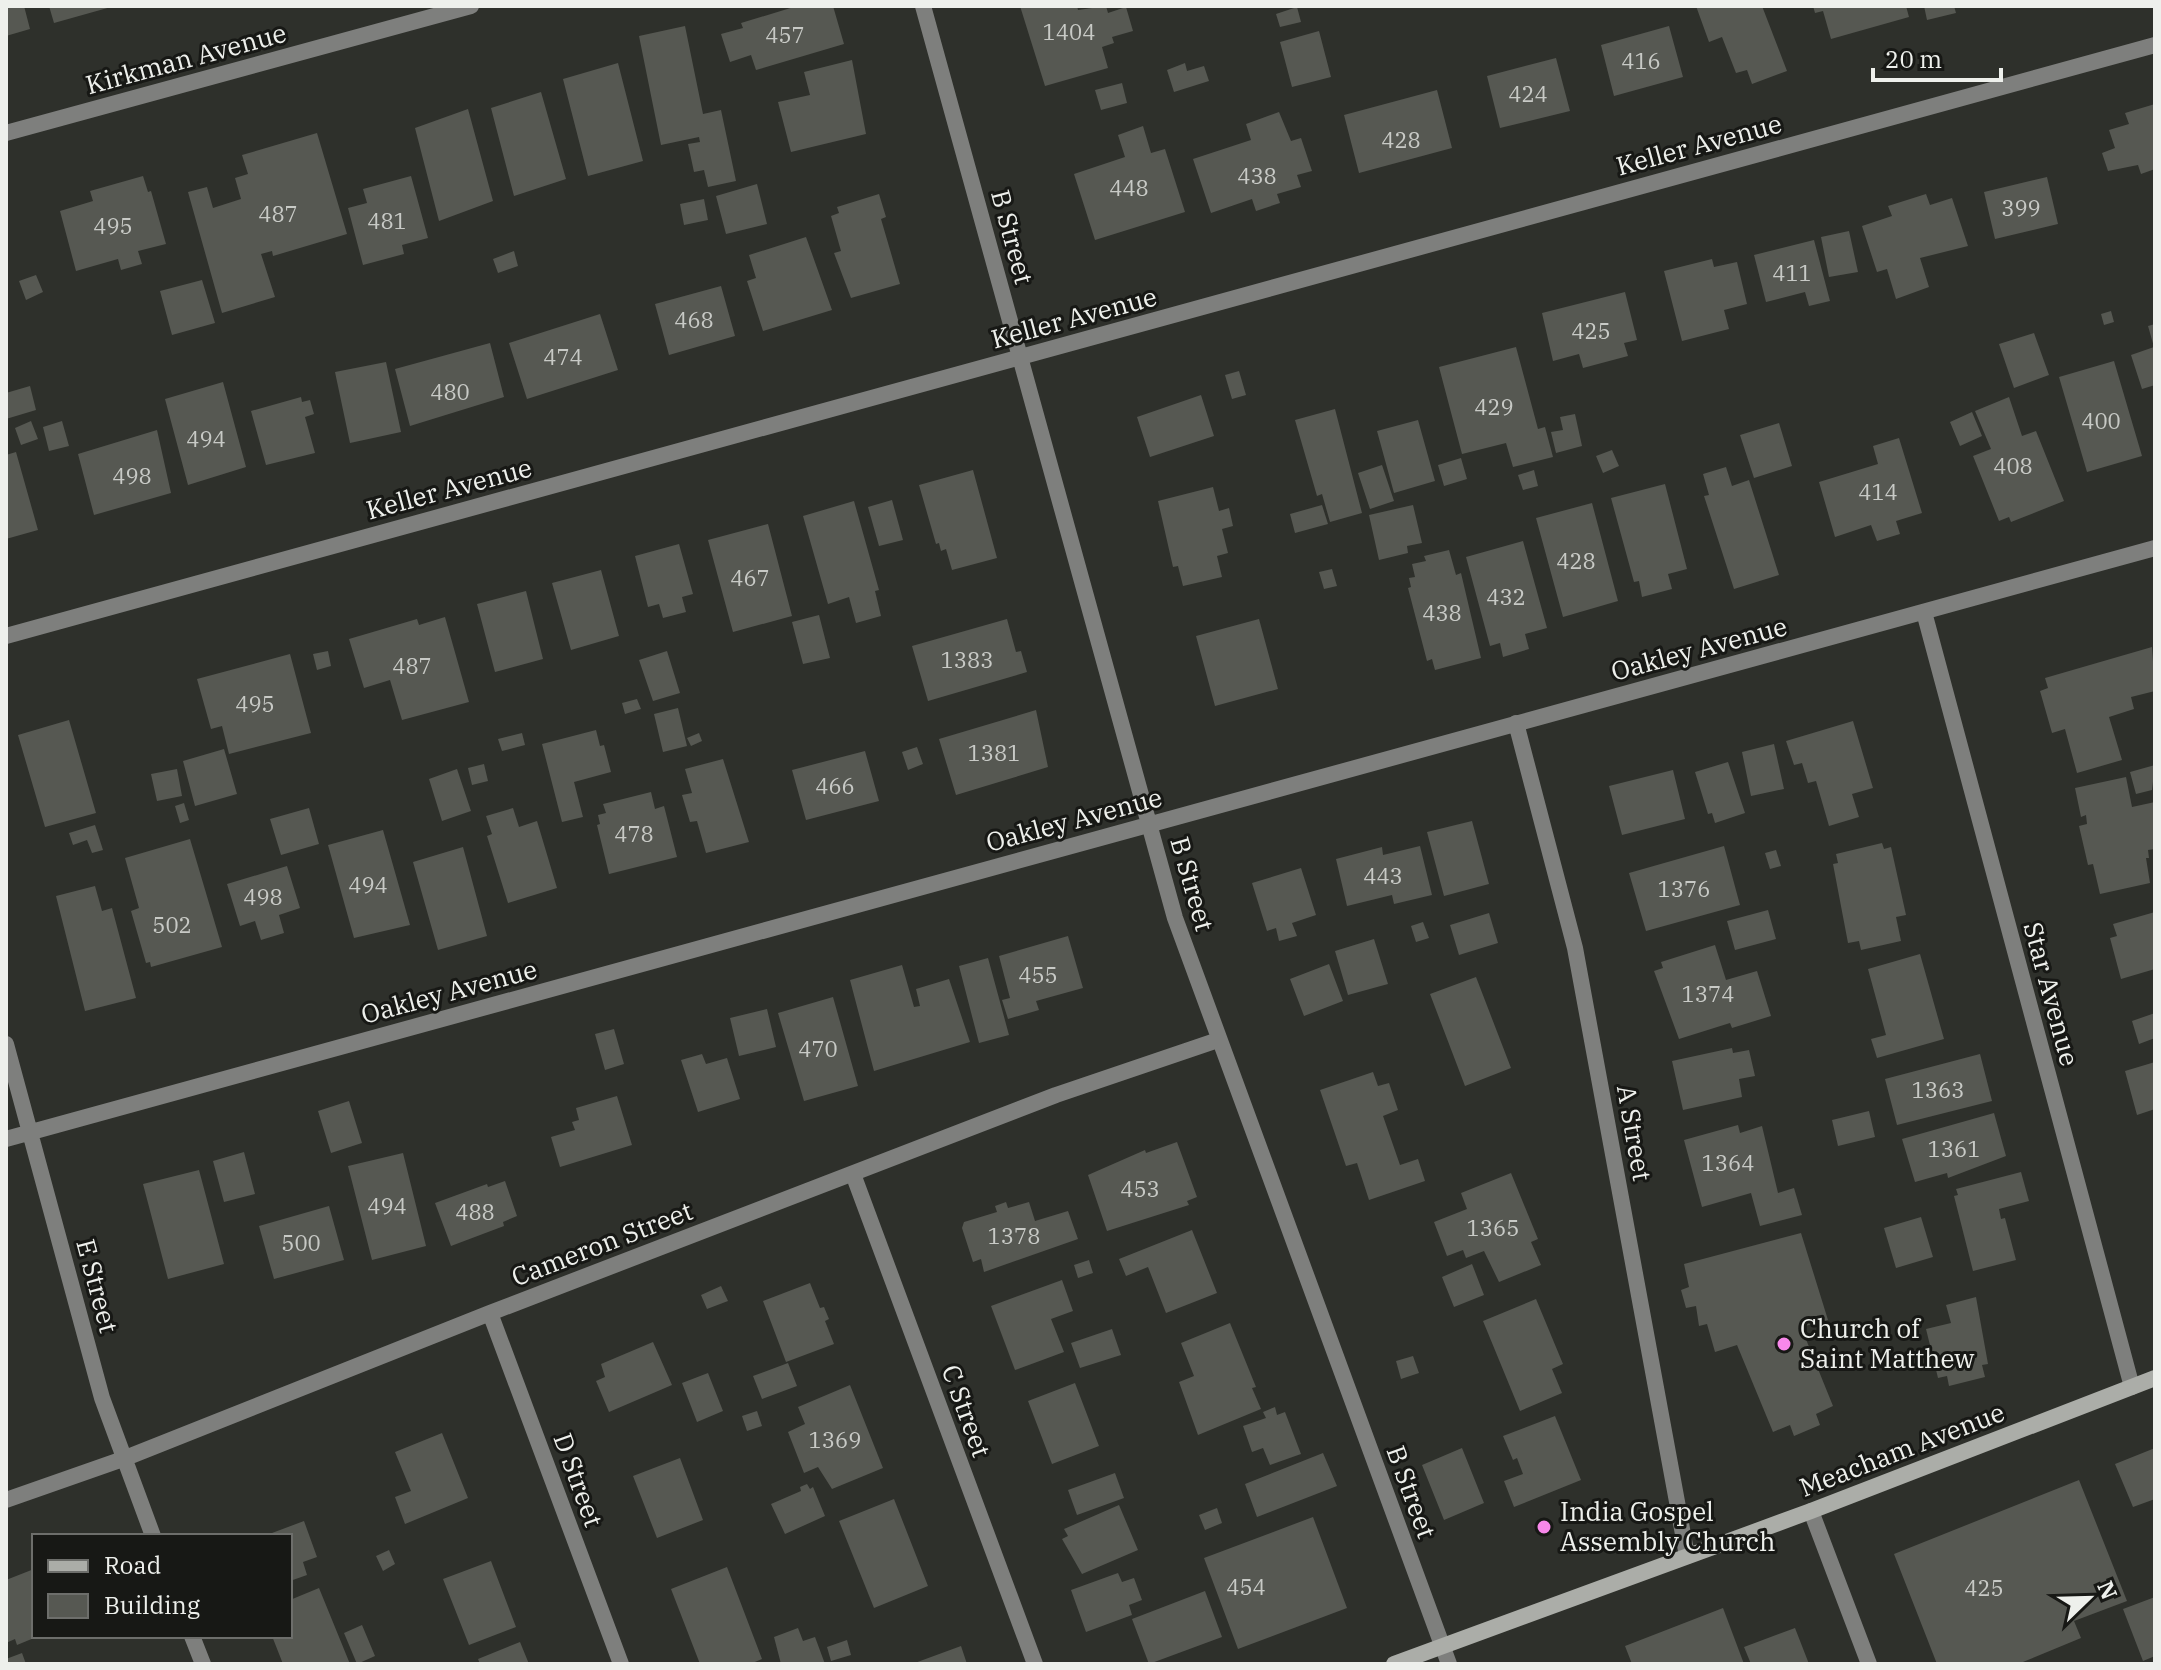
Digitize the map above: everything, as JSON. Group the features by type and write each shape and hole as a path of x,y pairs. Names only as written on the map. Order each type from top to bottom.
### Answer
{"main road":[{"name":"Meacham Avenue","path":"1394,1664 1811,1511 2155,1378"}],"street":[{"name":"Kirkman Avenue","path":"6,133 471,6"},
{"name":"B Street","path":"923,6 1175,918 1449,1664"},
{"name":"Keller Avenue","path":"6,636 2155,45"},
{"name":"Oakley Avenue","path":"6,1139 2155,548"},
{"name":"Star Avenue","path":"1924,612 2132,1387"},
{"name":"A Street","path":"1516,723 1575,948 1687,1556"},
{"name":"Cameron Street","path":"6,1500 123,1459 490,1313 1056,1095 1218,1040"},
{"name":"E Street","path":"6,1044 102,1398 152,1534"},
{"name":"C Street","path":"853,1174 1035,1664"},
{"name":"D Street","path":"490,1313 621,1664"},
{"path":"1811,1511 1869,1664"},
{"path":"193,1638 203,1664"}],"building":[{"path":"6,6 24,6 30,29 6,36"},
{"path":"49,6 111,6 111,7 54,23"},
{"path":"797,6 833,6 844,44 756,70 751,55 730,62 721,34 743,28 741,23"},
{"path":"1020,6 1077,6 1078,10 1106,6 1108,13 1126,7 1133,31 1112,37 1114,43 1102,47 1108,68 1045,86"},
{"path":"1696,6 1762,6 1787,71 1752,84 1747,70 1736,73 1722,37 1709,42"},
{"path":"1813,6 1906,6 1909,17 1831,39 1823,11 1815,13"},
{"path":"1924,6 1954,6 1956,13 1927,20"},
{"path":"1297,7 1301,22 1280,27 1276,14"},
{"path":"685,26 703,114 721,110 736,181 708,187 704,170 694,172 688,144 700,142 699,137 661,145 639,36"},
{"path":"1669,26 1683,77 1614,96 1601,45"},
{"path":"1319,31 1331,77 1292,87 1280,42"},
{"path":"1556,58 1570,111 1500,128 1487,76"},
{"path":"852,60 866,134 791,152 778,102 810,95 804,72"},
{"path":"618,63 643,161 588,176 563,79"},
{"path":"1185,63 1187,71 1204,66 1209,81 1174,92 1167,70"},
{"path":"1122,83 1127,103 1101,110 1095,90"},
{"path":"1437,90 1452,148 1359,173 1344,115"},
{"path":"541,92 566,179 514,196 491,108"},
{"path":"2155,104 2155,169 2141,174 2138,165 2108,171 2102,153 2115,148 2109,130 2129,124 2125,113"},
{"path":"468,109 493,201 439,221 415,128"},
{"path":"1279,112 1291,141 1301,138 1312,171 1297,175 1301,187 1277,194 1280,203 1256,211 1252,199 1211,213 1193,159 1251,140 1246,124"},
{"path":"1143,126 1151,153 1165,149 1185,212 1095,240 1074,174 1125,157 1118,135"},
{"path":"317,133 347,234 273,256 272,251 261,254 275,297 222,313 188,192 207,187 213,208 241,199 235,178 248,174 242,155"},
{"path":"143,176 148,192 151,191 166,244 138,251 142,264 121,270 118,259 76,271 60,211 93,201 90,191"},
{"path":"411,176 428,238 402,245 404,254 363,265 348,208 367,203 363,189"},
{"path":"2047,177 2058,224 1995,239 1984,192"},
{"path":"757,184 767,224 726,234 716,196"},
{"path":"879,194 886,217 881,219 900,284 851,298 834,253 841,251 831,216 839,213 837,207"},
{"path":"1926,194 1930,205 1952,198 1968,246 1920,258 1929,287 1896,299 1887,269 1877,272 1862,226 1892,216 1888,206"},
{"path":"704,199 708,220 684,225 680,204"},
{"path":"1849,231 1858,272 1829,277 1821,237"},
{"path":"806,237 832,310 763,331 747,281 756,278 749,255"},
{"path":"1814,240 1830,301 1809,306 1805,292 1766,302 1754,255"},
{"path":"514,251 518,266 498,273 493,259"},
{"path":"1712,259 1714,267 1737,262 1747,304 1724,310 1729,329 1682,341 1664,271"},
{"path":"36,275 43,292 26,300 19,281"},
{"path":"202,280 215,323 172,335 160,291"},
{"path":"721,286 735,336 669,355 655,304"},
{"path":"1625,292 1637,340 1624,343 1628,356 1583,368 1579,354 1553,361 1542,313"},
{"path":"2111,311 2114,322 2104,325 2101,314"},
{"path":"600,314 618,370 527,399 509,343"},
{"path":"2155,324 2155,385 2142,389 2131,355 2154,347 2148,326"},
{"path":"2034,333 2049,375 2014,388 1999,344"},
{"path":"490,343 504,397 410,426 395,369"},
{"path":"1516,347 1538,429 1545,427 1553,457 1513,467 1506,443 1462,454 1439,367"},
{"path":"2114,361 2142,456 2087,472 2059,377"},
{"path":"386,362 401,432 350,443 335,372"},
{"path":"1239,371 1246,395 1232,399 1225,375"},
{"path":"223,382 246,467 188,485 165,399"},
{"path":"30,386 36,410 6,419 6,393"},
{"path":"1201,395 1214,436 1150,457 1137,417"},
{"path":"301,397 302,402 310,400 314,414 305,417 315,453 266,465 251,411"},
{"path":"2009,397 2022,436 2036,431 2064,501 2011,522 2009,517 1999,521 1973,456 1991,449 1975,411"},
{"path":"1335,409 1362,513 1330,522 1322,494 1317,496 1295,420"},
{"path":"1972,412 1982,436 1960,446 1950,422"},
{"path":"1575,414 1582,446 1556,453 1551,432 1563,430 1560,417"},
{"path":"1418,420 1435,481 1394,493 1377,431"},
{"path":"31,421 38,439 21,445 15,428"},
{"path":"62,421 69,446 49,451 43,427"},
{"path":"1779,423 1792,466 1754,478 1740,435"},
{"path":"157,430 171,493 94,515 78,454"},
{"path":"1899,438 1922,513 1896,521 1900,534 1877,541 1871,525 1835,537 1819,482 1878,464 1873,446"},
{"path":"1612,450 1619,466 1603,473 1596,456"},
{"path":"16,452 38,530 6,539 6,455"},
{"path":"1461,458 1467,479 1444,486 1438,465"},
{"path":"1382,465 1394,501 1370,509 1358,473"},
{"path":"1726,467 1732,486 1749,480 1779,575 1734,589 1704,496 1709,495 1703,474"},
{"path":"973,470 997,558 952,570 946,549 941,551 939,543 936,544 919,485"},
{"path":"1534,470 1538,486 1523,490 1518,475"},
{"path":"1665,484 1687,569 1668,574 1672,589 1642,597 1639,581 1634,582 1611,498"},
{"path":"1213,487 1219,511 1229,508 1233,526 1222,529 1228,553 1217,556 1222,577 1183,586 1178,566 1173,567 1158,501"},
{"path":"892,500 903,540 879,546 868,507"},
{"path":"854,501 879,590 875,591 881,616 856,623 849,597 828,604 803,516"},
{"path":"1592,503 1618,601 1563,617 1536,518"},
{"path":"1322,505 1328,524 1295,533 1290,514"},
{"path":"1413,505 1422,543 1407,546 1408,553 1379,560 1369,515"},
{"path":"768,524 792,616 733,632 708,540"},
{"path":"1523,541 1547,628 1525,634 1529,649 1503,657 1500,643 1490,646 1466,557"},
{"path":"679,544 693,594 682,597 686,612 663,618 659,604 648,607 635,556"},
{"path":"1449,550 1456,575 1461,573 1481,658 1435,670 1432,659 1427,661 1408,588 1411,587 1409,578 1415,577 1412,564 1426,561 1424,556"},
{"path":"1332,569 1337,586 1324,589 1319,572"},
{"path":"601,570 619,636 571,650 552,583"},
{"path":"526,591 543,659 495,672 477,604"},
{"path":"819,615 830,658 803,664 792,622"},
{"path":"445,617 469,702 402,720 390,680 364,688 349,639 417,619 419,625"},
{"path":"1007,619 1016,652 1021,651 1027,672 928,701 912,646"},
{"path":"1259,619 1278,689 1215,706 1196,636"},
{"path":"2152,647 2155,691 2131,697 2134,709 2109,717 2122,760 2077,773 2065,729 2052,733 2040,691 2048,688 2045,678"},
{"path":"328,651 331,666 317,670 313,654"},
{"path":"667,651 680,693 653,701 639,660"},
{"path":"290,654 311,733 229,754 222,726 211,729 197,679"},
{"path":"637,699 641,709 625,714 622,703"},
{"path":"678,708 687,746 663,752 654,714"},
{"path":"1036,710 1048,767 956,795 939,739"},
{"path":"69,720 96,813 45,827 18,735"},
{"path":"1853,721 1873,788 1852,794 1859,817 1829,826 1816,781 1808,783 1802,763 1794,765 1786,741"},
{"path":"596,730 600,746 604,745 611,772 574,782 583,817 562,822 542,744"},
{"path":"522,733 525,745 502,751 498,739"},
{"path":"699,733 702,741 691,746 687,738"},
{"path":"1774,744 1784,789 1751,796 1742,752"},
{"path":"917,747 923,764 908,770 902,752"},
{"path":"224,749 237,794 195,806 183,761"},
{"path":"865,751 879,801 806,820 792,770"},
{"path":"723,759 749,842 706,853 697,821 690,822 682,795 692,793 685,769"},
{"path":"1728,762 1745,813 1715,823 1712,813 1708,814 1695,772"},
{"path":"484,764 488,781 472,785 468,768"},
{"path":"2155,765 2152,790 2136,794 2130,772"},
{"path":"177,769 182,796 157,801 151,774"},
{"path":"457,769 471,811 442,821 429,779"},
{"path":"1673,770 1685,819 1622,835 1609,786"},
{"path":"2126,777 2132,807 2155,802 2155,849 2148,850 2149,858 2146,858 2150,883 2100,894 2093,864 2088,865 2079,826 2087,824 2086,815 2081,817 2075,788"},
{"path":"651,792 655,809 664,806 677,857 609,874 597,825 600,824 598,815 606,813 603,804"},
{"path":"184,803 189,820 180,823 175,806"},
{"path":"309,808 319,844 281,855 270,819"},
{"path":"513,808 519,827 537,821 557,888 508,903 487,836 492,834 486,816"},
{"path":"1472,821 1489,884 1444,896 1427,832"},
{"path":"95,825 103,850 92,853 87,840 73,845 69,833"},
{"path":"383,830 410,925 354,938 328,845"},
{"path":"190,839 222,947 151,967 150,962 146,963 131,911 139,908 125,858"},
{"path":"1882,843 1884,849 1891,847 1906,915 1896,917 1901,941 1861,950 1859,941 1848,943 1833,864 1838,863 1836,854"},
{"path":"1420,846 1432,895 1394,904 1392,895 1347,906 1336,859 1382,847 1383,855"},
{"path":"1724,846 1740,905 1646,931 1629,873"},
{"path":"463,847 487,936 438,950 413,862"},
{"path":"1776,850 1781,866 1770,869 1765,853"},
{"path":"287,866 300,908 279,915 284,933 261,940 255,921 240,926 227,884"},
{"path":"1301,868 1316,915 1292,923 1297,936 1279,941 1276,928 1267,931 1252,883"},
{"path":"95,886 102,911 112,908 136,998 85,1011 56,896"},
{"path":"1768,910 1776,939 1735,950 1727,921"},
{"path":"2155,912 2155,969 2121,979 2110,938 2117,936 2113,924"},
{"path":"1489,913 1498,943 1459,955 1450,925"},
{"path":"1423,922 1429,938 1416,942 1411,926"},
{"path":"1068,936 1083,988 1036,1001 1039,1010 1008,1019 1002,1000 1010,998 999,956"},
{"path":"1374,939 1388,984 1348,995 1335,951"},
{"path":"1715,945 1726,980 1757,971 1771,1016 1732,1028 1730,1023 1679,1039 1654,971 1663,968 1661,962"},
{"path":"1920,954 1944,1039 1877,1058 1871,1039 1886,1035 1868,969"},
{"path":"988,958 1009,1035 979,1043 959,966"},
{"path":"1329,964 1343,1001 1304,1016 1290,979"},
{"path":"902,965 914,1007 920,1006 916,989 949,979 970,1042 874,1071 850,980"},
{"path":"1476,977 1511,1068 1465,1086 1430,994"},
{"path":"833,997 858,1086 804,1101 778,1013"},
{"path":"767,1009 776,1047 739,1056 730,1018"},
{"path":"2155,1013 2155,1038 2139,1044 2132,1021"},
{"path":"614,1029 624,1064 605,1070 595,1034"},
{"path":"1732,1048 1733,1053 1749,1050 1755,1076 1739,1079 1742,1097 1683,1110 1672,1061"},
{"path":"702,1054 706,1064 727,1058 740,1099 698,1112 681,1060"},
{"path":"1980,1054 1992,1101 1897,1125 1885,1079"},
{"path":"2155,1062 2155,1109 2137,1115 2125,1071"},
{"path":"1373,1072 1378,1086 1389,1083 1398,1110 1383,1116 1400,1165 1418,1159 1425,1181 1369,1200 1357,1163 1346,1166 1320,1090"},
{"path":"617,1096 632,1145 560,1167 551,1137 575,1130 572,1122 579,1120 576,1108"},
{"path":"349,1101 362,1143 331,1153 318,1111"},
{"path":"1869,1111 1875,1137 1838,1146 1832,1120"},
{"path":"1994,1113 2006,1156 1948,1178 1947,1173 1915,1182 1902,1139"},
{"path":"1738,1125 1740,1133 1762,1126 1778,1193 1794,1188 1802,1215 1760,1226 1751,1193 1702,1207 1684,1140"},
{"path":"1177,1142 1197,1197 1187,1201 1189,1205 1107,1231 1088,1175 1145,1150 1146,1153"},
{"path":"244,1152 255,1194 224,1202 213,1161"},
{"path":"403,1153 426,1246 372,1260 348,1166"},
{"path":"199,1170 224,1264 168,1279 143,1184"},
{"path":"2021,1172 2029,1201 1999,1209 2001,1219 2005,1218 2016,1260 1973,1271 1954,1196 1958,1195 1956,1189"},
{"path":"1511,1173 1538,1239 1531,1242 1541,1265 1499,1282 1484,1251 1466,1258 1463,1250 1447,1256 1434,1222 1467,1209 1461,1193"},
{"path":"505,1181 517,1216 503,1222 504,1226 451,1246 435,1203 487,1184 488,1187"},
{"path":"1006,1202 1008,1208 1029,1202 1035,1221 1068,1211 1078,1239 984,1272 981,1259 973,1262 962,1228 964,1222 997,1212 995,1206"},
{"path":"329,1206 344,1260 274,1279 259,1226"},
{"path":"1921,1217 1933,1257 1896,1268 1884,1228"},
{"path":"1192,1230 1217,1293 1166,1313 1148,1267 1126,1276 1119,1259"},
{"path":"1801,1233 1828,1320 1801,1327 1833,1406 1816,1414 1820,1425 1794,1436 1790,1425 1773,1432 1737,1345 1715,1352 1707,1324 1699,1326 1696,1306 1686,1308 1681,1290 1689,1287 1684,1264"},
{"path":"1089,1260 1093,1273 1078,1278 1074,1265"},
{"path":"1472,1264 1484,1295 1454,1307 1442,1277"},
{"path":"1062,1280 1073,1311 1051,1319 1064,1352 1015,1370 991,1306"},
{"path":"810,1283 820,1308 824,1307 829,1319 825,1321 834,1344 786,1362 763,1301"},
{"path":"721,1286 728,1301 707,1309 701,1295"},
{"path":"1976,1297 1988,1364 1982,1365 1985,1377 1949,1386 1947,1376 1938,1378 1926,1329 1951,1323 1946,1305"},
{"path":"1536,1299 1563,1364 1552,1369 1562,1393 1520,1411 1483,1321"},
{"path":"1230,1323 1256,1387 1252,1388 1261,1409 1198,1435 1179,1382 1194,1376 1181,1343"},
{"path":"1112,1329 1121,1355 1080,1368 1071,1343"},
{"path":"653,1342 672,1385 609,1412 596,1381 605,1377 601,1364"},
{"path":"1413,1356 1419,1373 1401,1379 1396,1361"},
{"path":"788,1363 797,1386 762,1399 753,1376"},
{"path":"708,1373 723,1411 697,1422 682,1383"},
{"path":"1075,1383 1099,1446 1052,1464 1028,1401"},
{"path":"850,1385 883,1468 832,1489 818,1467 804,1473 788,1432 805,1424 798,1407"},
{"path":"1275,1407 1277,1415 1285,1412 1301,1454 1270,1465 1263,1448 1252,1452 1243,1426 1266,1418 1263,1412"},
{"path":"757,1411 762,1426 747,1431 742,1416"},
{"path":"1555,1416 1581,1480 1514,1507 1504,1481 1523,1474 1503,1436"},
{"path":"442,1433 468,1498 405,1524 395,1497 411,1491 395,1452"},
{"path":"1462,1448 1484,1503 1444,1520 1422,1465"},
{"path":"2155,1448 2155,1499 2133,1507 2115,1464"},
{"path":"1323,1453 1337,1486 1257,1517 1245,1484"},
{"path":"680,1458 703,1520 657,1538 633,1476"},
{"path":"1115,1473 1124,1498 1077,1515 1068,1490"},
{"path":"2079,1480 2127,1601 2074,1621 2081,1638 2018,1664 1937,1664 1894,1554"},
{"path":"807,1484 810,1489 813,1487 825,1516 785,1534 771,1504 801,1491 800,1487"},
{"path":"894,1499 928,1586 874,1608 839,1521"},
{"path":"1119,1505 1138,1550 1082,1574 1062,1539 1068,1536 1064,1529"},
{"path":"1217,1508 1222,1523 1205,1530 1199,1515"},
{"path":"1313,1517 1347,1608 1238,1649 1204,1558"},
{"path":"304,1521 317,1557 303,1562 307,1575 292,1580 292,1534 269,1534"},
{"path":"389,1550 395,1564 383,1571 376,1556"},
{"path":"491,1561 516,1627 469,1645 443,1579"},
{"path":"727,1567 762,1659 750,1664 700,1664 671,1589"},
{"path":"32,1570 34,1638 17,1645 15,1639 6,1643 6,1580"},
{"path":"1118,1573 1122,1582 1134,1578 1142,1600 1129,1605 1132,1615 1086,1632 1071,1590"},
{"path":"319,1588 350,1664 283,1664 273,1638 292,1638 292,1599"},
{"path":"1205,1591 1222,1637 1149,1664 1132,1619"},
{"path":"2155,1597 2155,1656 2143,1661 2123,1609"},
{"path":"1723,1608 1744,1664 1632,1664 1625,1646"},
{"path":"362,1625 375,1656 357,1664 344,1633"},
{"path":"798,1628 803,1641 815,1637 825,1664 781,1664 774,1637"},
{"path":"1795,1628 1809,1664 1751,1664 1744,1647"},
{"path":"847,1640 851,1655 831,1661 827,1647"},
{"path":"520,1642 529,1664 480,1664 478,1659"},
{"path":"961,1646 967,1664 912,1664"},
{"path":"22,1653 26,1664 6,1664 6,1659"}],"place":[{"name":"Church of Saint Matthew","path":"1784,1344"},
{"name":"India Gospel Assembly Church","path":"1544,1527"}]}
